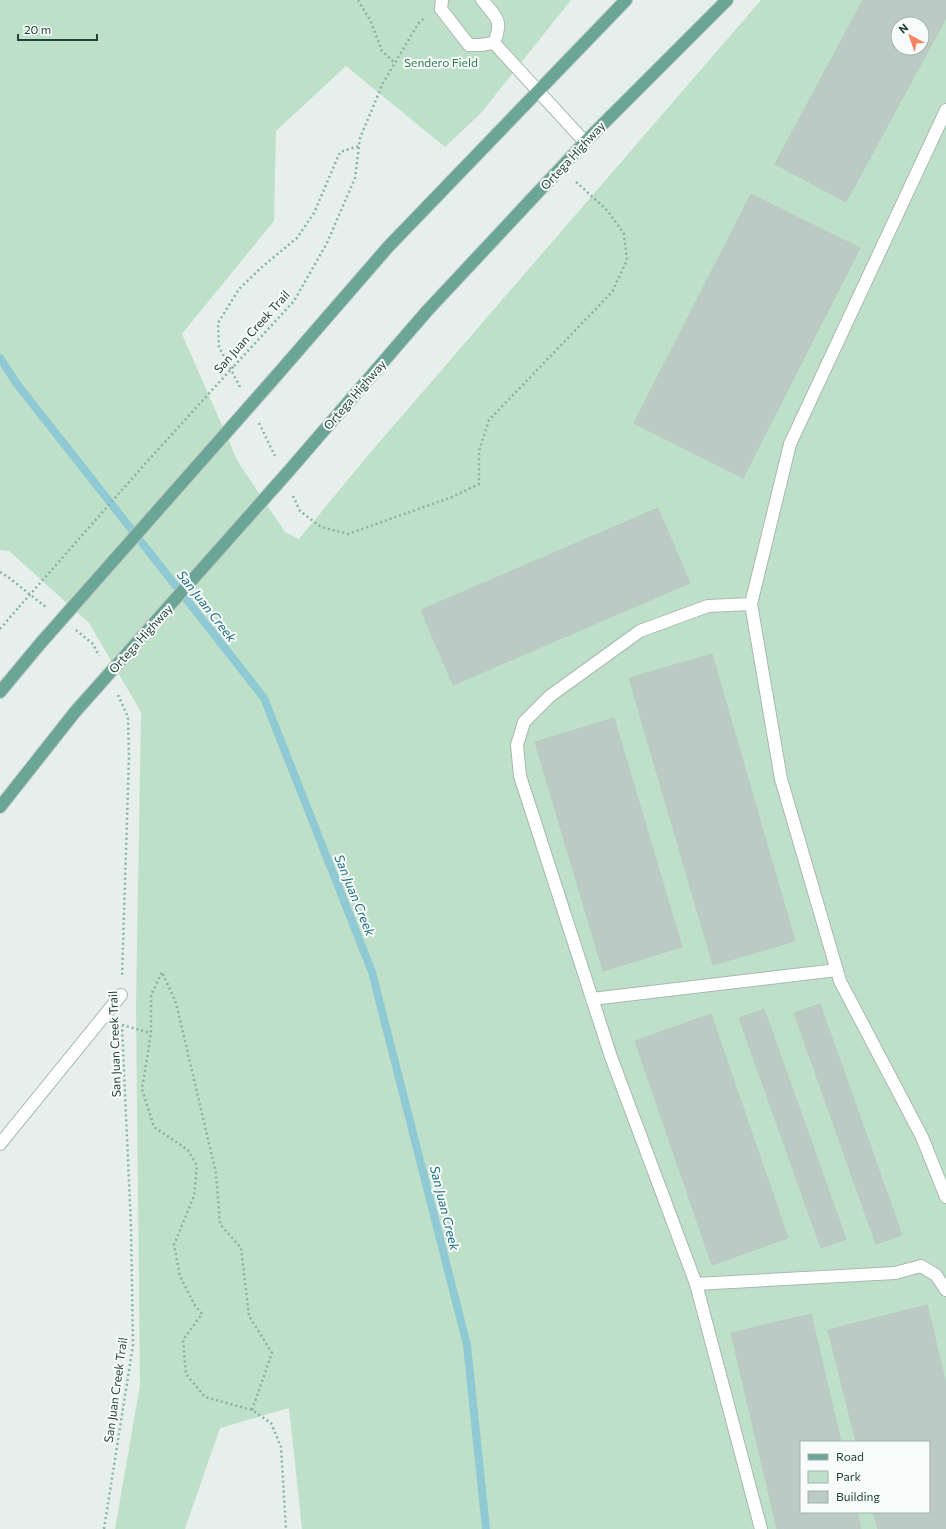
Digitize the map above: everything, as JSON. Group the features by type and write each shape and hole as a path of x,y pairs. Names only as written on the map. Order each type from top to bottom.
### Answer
{"main road":[{"path":"0,692 38,645 388,247 626,0"},
{"name":"Ortega Highway","path":"0,807 75,712 288,472 427,311 586,142 727,0"}],"lane":[{"path":"442,0 441,9 469,45 494,43"},
{"path":"482,0 497,19 499,30 494,43"},
{"path":"494,43 586,142"},
{"path":"946,110 790,444 751,604 781,779 840,981 922,1137 946,1197"},
{"path":"751,604 708,606 640,631 550,696 524,722 517,745 520,776 611,1057 696,1284 761,1529"},
{"path":"592,999 837,970"},
{"path":"0,1144 121,995"},
{"path":"696,1284 895,1272 921,1266 936,1275 946,1290"}],"path":[{"path":"358,0 371,22 382,51 395,63"},
{"name":"San Juan Creek Trail","path":"0,629 144,465 294,301 327,243 355,178 360,138 384,83 418,24 442,0"},
{"path":"0,572 50,610"},
{"path":"75,629 93,644 100,657"},
{"name":"San Juan Creek Trail","path":"104,1529 133,1345 131,1227 121,995 129,757 128,717 116,690"},
{"path":"252,1410 272,1353 249,1316 241,1248 220,1224 216,1173 176,1003 162,972 151,995 151,1033 142,1090 154,1127 188,1150 197,1166 194,1196 174,1245 180,1276 194,1304 202,1314 183,1340 186,1374 205,1397 252,1410 270,1423 281,1447 286,1529"},
{"path":"122,1025 151,1033"}],"green space":[{"name":"Sendero Field","path":"0,0 571,0 481,113 445,147 346,66 276,131 274,221 182,334 238,462 285,532 299,539 370,453 761,0 946,0 946,1529 302,1529 289,1408 220,1428 185,1529 115,1529 140,1385 136,1005 141,712 89,623 9,551 0,550"}],"building":[{"path":"863,0 946,0 946,18 930,47 930,16 890,16 890,56 925,56 846,202 775,164"},
{"path":"751,194 860,248 743,478 634,423"},
{"path":"658,508 690,583 453,685 421,610"},
{"path":"712,654 795,941 713,965 629,678"},
{"path":"614,718 682,947 603,971 535,742"},
{"path":"820,1004 902,1235 876,1244 794,1013"},
{"path":"764,1009 846,1239 821,1248 739,1018"},
{"path":"711,1014 788,1238 712,1265 635,1041"},
{"path":"927,1305 946,1383 946,1529 878,1529 873,1513 930,1513 930,1441 856,1441 828,1330"},
{"path":"811,1314 841,1441 800,1441 800,1513 857,1513 861,1529 777,1529 731,1333"}],"waterway":[{"name":"San Juan Creek","path":"0,358 17,384 264,698 372,972 467,1345 486,1529"}]}
